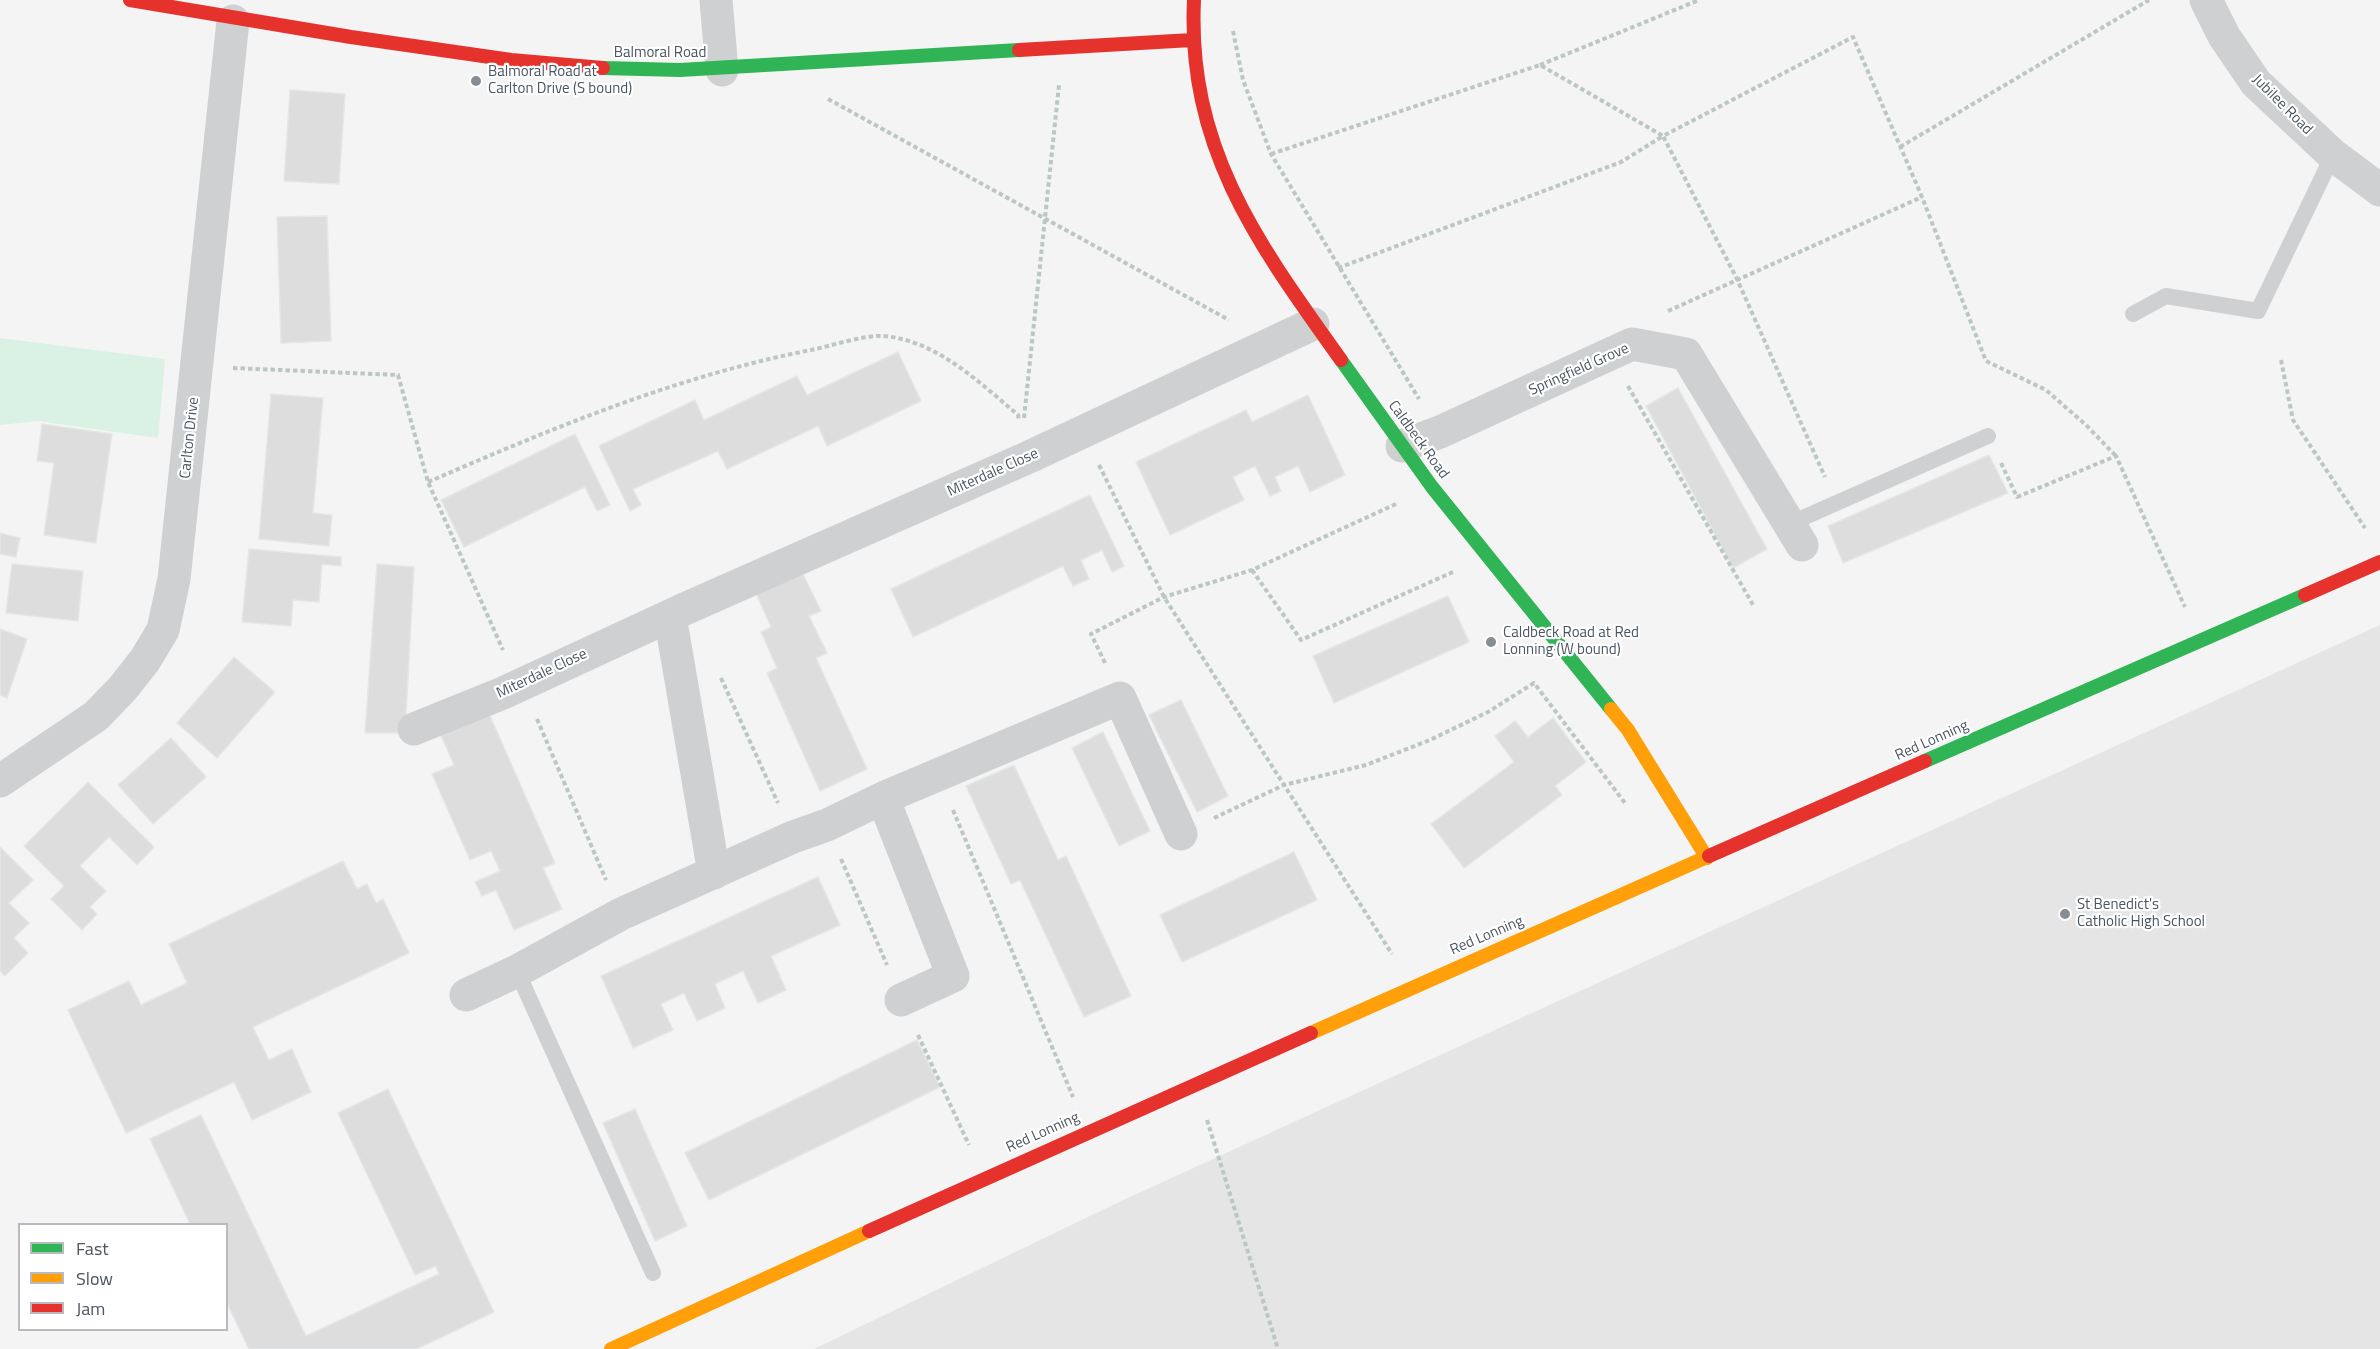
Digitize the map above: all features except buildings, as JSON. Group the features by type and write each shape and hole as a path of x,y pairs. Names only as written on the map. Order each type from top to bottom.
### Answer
{"street":[{"name":"Balmoral Road","path":"131,0 233,21 549,65 645,72 722,70 765,64 1192,40"},
{"path":"716,0 722,70"},
{"name":"Caldbeck Road","path":"1194,0 1192,40 1199,92 1212,143 1234,197 1272,263 1432,487 1628,730 1707,858"},
{"name":"Jubilee Road","path":"2206,0 2224,36 2256,83 2333,155 2380,190"},
{"name":"Carlton Drive","path":"0,781 96,716 146,660 164,630 174,579 233,21"},
{"name":"Miterdale Close","path":"414,729 518,685 1029,457 1314,324"},
{"name":"Springfield Grove","path":"1402,446 1440,432 1632,344 1686,354 1795,534"},
{"name":"Red Lonning","path":"611,1349 1088,1131 1413,986 2380,562"},
{"path":"670,616 714,873"},
{"path":"466,995 517,971 621,914 793,837 827,825 883,798 938,777 1120,698 1181,834"},
{"path":"883,798 953,976 901,1000"}],"lane":[{"path":"2133,314 2166,296 2258,311 2333,155"},
{"path":"1795,534 1837,502 1988,436"},
{"path":"517,971 653,1273"}],"path":[{"path":"1271,154 1540,65 1699,0"},
{"path":"1900,147 2149,0"},
{"path":"1338,268 1621,162 1663,136 1853,37 1900,147 1986,362 2046,390 2086,425 2116,456 2200,640"},
{"path":"1029,457 1024,416 1062,49"},
{"path":"1540,65 1663,136 1737,279 1837,502"},
{"path":"827,99 1271,343"},
{"path":"428,482 576,418 690,379 789,354 882,336 930,348 982,384 1018,415 1029,457"},
{"path":"2281,360 2293,420 2367,530"},
{"path":"198,366 398,375 428,482 518,685 534,713 621,914"},
{"path":"1083,432 1164,597 1413,986"},
{"path":"1988,436 2017,497 2116,456"},
{"path":"1120,698 1091,634 1164,597 1252,570 1432,487"},
{"path":"1252,570 1301,640 1487,557"},
{"path":"717,669 793,837"},
{"path":"938,777 1088,1131"},
{"path":"1196,1083 1278,1349"}],"shaded area":[{"name":"St Benedict's Catholic High School","path":"2380,625 2380,1349 814,1349 1119,1202"}],"green space":[{"path":"0,338 165,359 158,438 38,421 0,425"}],"traffic: fast":[{"path":"603,68 680,70 1019,50"},
{"path":"1341,360 1432,487 1611,709"},
{"path":"1925,761 2305,595"}],"traffic: slow":[{"path":"1611,709 1628,730 1707,858"},
{"path":"1311,1033 1709,856"},
{"path":"611,1349 869,1231"}],"traffic: jam":[{"path":"130,0 351,37 511,60 603,68"},
{"path":"1194,0 1195,54 1202,103 1216,149 1234,193 1257,235 1282,276 1341,360"},
{"path":"1019,50 1192,40"},
{"path":"2305,595 2380,562"},
{"path":"1709,856 1925,761"},
{"path":"869,1231 1311,1033"}],"place":[{"name":"Balmoral Road at Carlton Drive (S bound)","path":"476,81"},
{"name":"Caldbeck Road at Red Lonning (W bound)","path":"1491,642"},
{"name":"St Benedict's Catholic High School","path":"2065,914"}]}
